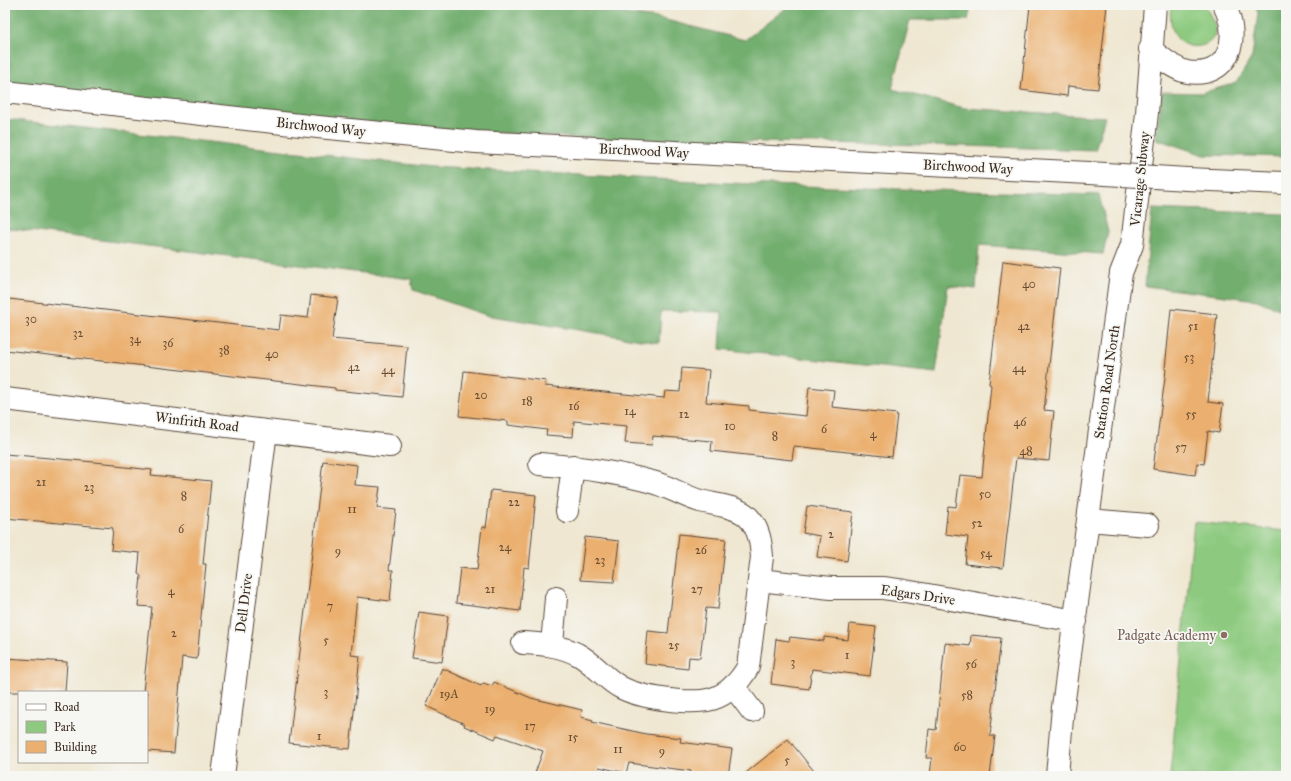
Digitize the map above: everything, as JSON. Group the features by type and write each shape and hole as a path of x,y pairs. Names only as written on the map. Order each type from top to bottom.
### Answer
{"street":[{"name":"Vicarage Subway","path":"1132,245 1147,113 1150,49 1155,5"},
{"path":"1150,49 1175,68 1193,72 1212,70 1222,63 1229,53 1232,41 1232,29 1229,14 1224,5"},
{"name":"Birchwood Way","path":"5,92 318,127 476,142 1286,184"},
{"name":"Station Road North","path":"1057,776 1063,708 1122,273 1132,245"},
{"name":"Winfrith Road","path":"5,399 390,446"},
{"name":"Dell Drive","path":"223,776 266,431"},
{"path":"523,643 552,645 578,654 619,687 650,697 701,700 712,699 734,686 742,678 748,667 759,580 761,545 754,524 748,516 728,508 696,500 651,481 573,466 540,464"},
{"path":"567,511 573,466"},
{"path":"1088,520 1148,525"},
{"name":"Edgars Drive","path":"759,580 831,588 883,588 1076,620"},
{"path":"552,645 556,598"},
{"path":"734,686 752,711"}],"green space":[{"path":"5,5 555,5 658,18 745,40 790,5 971,5 968,20 910,20 892,89 964,108 1105,117 1095,150 928,145 599,139 439,129 168,103 5,83"},
{"path":"1171,5 1205,5 1215,28 1214,36 1211,40 1202,46 1191,46 1181,42 1173,30 1170,15"},
{"path":"1255,5 1286,5 1286,157 1204,155 1156,139 1162,92 1201,93 1236,83 1252,57 1258,13"},
{"path":"5,119 432,167 768,185 1099,195 1108,232 1103,254 979,245 976,289 948,286 936,373 720,349 722,312 661,311 659,343 486,315 413,290 411,279 5,228"},
{"path":"1152,209 1286,214 1286,312 1257,300 1145,286"},
{"name":"Padgate Academy","path":"1194,522 1286,531 1286,776 1170,776"}],"building":[{"path":"1030,5 1107,5 1098,89 1068,86 1067,96 1021,90"},
{"path":"1003,261 1060,268 1044,410 1054,411 1049,461 1016,458 1003,568 965,564 968,537 945,534 948,506 956,507 960,475 982,477 991,385 989,384"},
{"path":"311,295 338,298 332,339 407,346 402,397 5,350 9,299 279,330 281,315 308,318"},
{"path":"1171,309 1217,314 1208,402 1223,404 1219,433 1208,431 1204,464 1197,463 1195,475 1153,469 1166,370"},
{"path":"682,368 709,370 706,402 749,406 749,410 806,416 809,387 834,390 832,407 897,414 892,457 794,446 792,460 711,451 712,441 653,436 652,445 625,443 627,426 574,421 573,437 546,435 547,430 508,425 508,421 459,416 464,371 546,381 545,386 664,398 665,391 680,392"},
{"path":"5,454 116,464 116,466 152,470 151,475 211,481 203,564 206,564 197,659 182,657 174,753 148,751 148,691 143,691 152,607 138,606 141,576 138,574 140,553 111,550 113,528 5,518"},
{"path":"323,461 357,465 355,485 380,487 377,508 396,510 389,570 393,570 390,601 357,597 351,655 360,656 350,749 289,743"},
{"path":"491,490 536,495 529,568 524,567 520,611 456,603 460,568 477,570 482,527 486,528"},
{"path":"807,506 853,512 847,561 817,557 820,536 803,533"},
{"path":"679,534 726,539 718,609 706,608 700,658 689,657 688,669 645,664 648,631 668,633"},
{"path":"585,537 619,541 614,582 580,580"},
{"path":"419,612 448,616 442,662 412,658"},
{"path":"850,624 876,627 870,676 812,669 809,689 771,684 776,639 789,641 790,637 824,641 824,637 848,640"},
{"path":"971,635 1001,638 990,736 995,736 990,776 930,776 932,758 926,758 929,729 936,730 945,643 970,646"},
{"path":"5,658 67,662 65,691 5,692"},
{"path":"442,668 481,686 483,683 492,686 494,682 531,698 582,710 581,717 593,720 592,722 646,734 681,738 680,742 732,749 728,776 690,776 691,771 629,763 626,773 599,767 597,776 534,776 543,751 497,735 495,739 464,726 465,724 426,706"},
{"path":"788,739 818,776 742,776"}],"place":[{"name":"Padgate Academy","path":"1224,635"}]}
